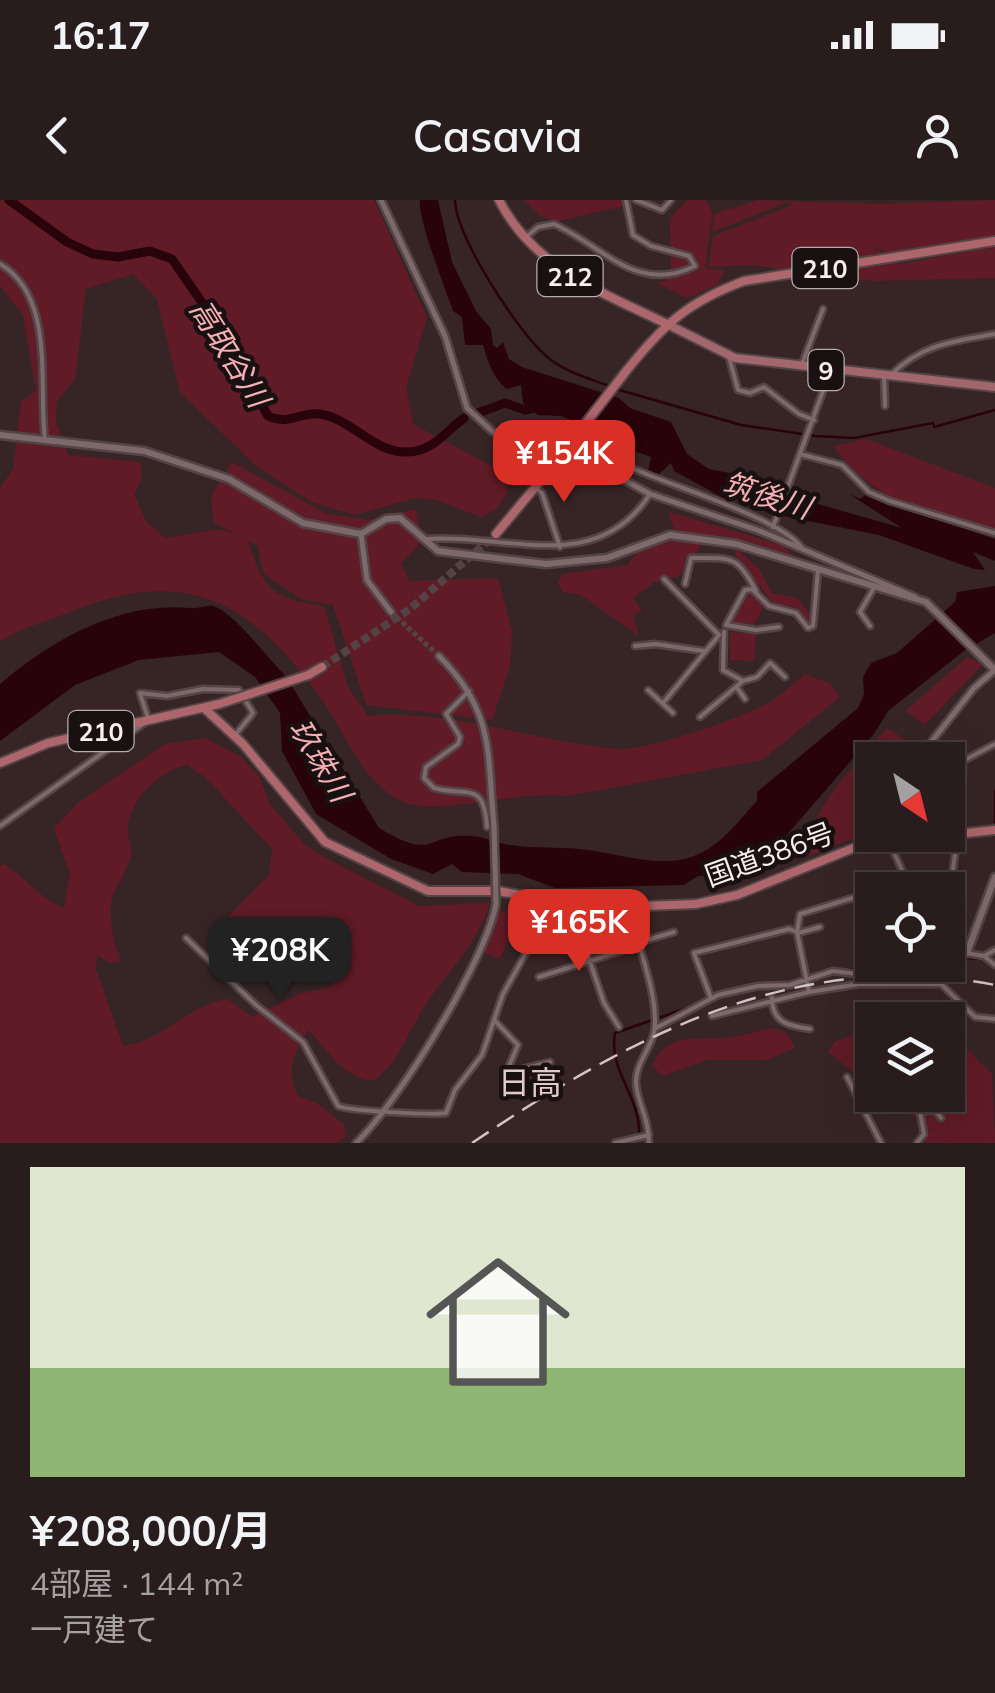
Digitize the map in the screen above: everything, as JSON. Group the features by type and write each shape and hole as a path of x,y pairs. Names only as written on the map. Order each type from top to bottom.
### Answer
{"highway":[{"name":"212","path":"499,200 524,239 564,272 665,322"},
{"name":"210","path":"496,534 665,322 712,293 744,281 995,241"},
{"name":"210","path":"0,763 48,743 220,704 322,667"},
{"name":"国道386号","path":"204,708 235,736 308,826 350,857 428,891 498,892 572,906 630,909 723,899 855,847"},
{"name":"国道386号","path":"965,833 995,830"}],"main road":[{"name":"9","path":"665,322 729,355 800,368 995,387"},
{"path":"0,435 144,451 229,479 303,522 361,534 392,517 406,521 449,554 478,553 567,564 608,558 676,536 726,542 919,600 938,610 992,667"},
{"path":"967,953 995,877"}],"street":[{"path":"381,200 445,336 471,416 493,432 604,468 650,494 760,532 919,600"},
{"path":"524,239 538,227 554,224 641,275 663,277 695,266 689,256 659,249 633,234 626,200"},
{"path":"636,200 662,210 671,200"},
{"path":"0,264 20,278 40,334 45,440"},
{"path":"800,368 824,308"},
{"path":"885,406 888,374 920,352 951,339 995,334"},
{"path":"729,355 733,384 738,390 750,393 764,387 814,420"},
{"path":"773,527 830,370"},
{"path":"569,456 582,445 606,452 635,470 773,527 799,543 804,552"},
{"path":"798,457 842,465 869,492 995,533"},
{"path":"535,487 542,492 560,547"},
{"path":"427,539 469,537 560,547 623,526 650,494"},
{"path":"361,534 367,580 391,612"},
{"path":"685,584 691,558 728,558 740,565 769,606 796,613 808,628 816,621 818,570"},
{"path":"664,579 722,634 726,648 720,664 743,681"},
{"path":"870,626 860,612 875,586"},
{"path":"756,591 745,590 726,625 756,630 779,627"},
{"path":"663,703 730,627"},
{"path":"635,646 705,652"},
{"path":"356,1143 419,1063 487,934 496,904 488,737 469,692 438,656"},
{"path":"700,718 743,681 757,677 770,662 785,677"},
{"path":"935,742 932,740 992,667"},
{"path":"0,826 148,720 140,696 203,689 239,690 253,712 235,736"},
{"path":"738,689 745,698"},
{"path":"648,690 673,713"},
{"path":"469,692 446,714 460,738 458,744 426,767 424,778 434,788 469,791 478,797 491,827"},
{"path":"965,760 995,744"},
{"path":"809,992 798,932 800,914 855,897"},
{"path":"186,938 303,1042 338,1106 370,1112 386,1108 446,1113 455,1090 482,1055 493,1020 532,942 545,901"},
{"path":"986,901 995,908"},
{"path":"572,906 604,1003 619,1027"},
{"path":"630,909 655,1023 636,1086 648,1115 643,1135"},
{"path":"711,998 694,953 780,930 798,932 820,927"},
{"path":"539,977 674,932"},
{"path":"984,956 995,950"},
{"path":"967,953 993,961"},
{"path":"655,1023 711,998 758,986 779,988 833,970 855,974"},
{"path":"712,1016 772,998 859,984 941,984 976,1018 995,1020"},
{"path":"772,998 775,1016 785,1025 810,1029"},
{"path":"493,1020 518,1045 506,1073 550,1062"},
{"path":"847,1077 881,1143"},
{"path":"917,1143 924,1134 920,1112 935,1110 941,1118"},
{"path":"616,1143 643,1135"},
{"path":"643,1135 649,1143"}],"shaded area":[{"path":"0,200 374,200 427,317 406,388 413,424 505,473 507,493 496,510 481,517 436,500 415,498 355,515 311,502 256,466 180,392 157,299 133,274 86,289 75,379 57,401 56,422 68,455 140,462 142,478 134,494 146,521 165,538 219,529 235,534 213,522 211,496 232,462 325,513 368,520 416,509 422,541 401,563 409,581 498,578 512,632 510,667 492,720 366,705 333,605 301,599 263,573 257,545 248,541 259,571 273,589 293,600 324,606 348,687 368,716 462,721 617,749 673,739 745,714 776,698 805,674 831,684 840,697 762,760 567,796 416,805 401,801 375,781 322,700 270,638 214,601 183,593 149,592 112,598 0,642 0,488 13,469 21,401 36,391 23,315 0,286"},
{"path":"524,200 649,200 559,221 541,217"},
{"path":"687,200 707,200 712,214 705,268 725,271 717,285 688,298 656,283 666,281 671,269 670,219"},
{"path":"758,200 879,204 995,200 995,236 889,253 870,245 899,264 995,247 995,278 872,281 751,265 708,267 713,236 793,205 788,202 712,232 714,214"},
{"path":"866,439 995,488 995,530 946,518 885,494 850,466 833,446"},
{"path":"669,512 785,546 797,561 707,538 678,577 655,582 633,598 642,610 633,615 639,636 581,595 563,592 558,583 562,574 627,565 638,552 675,533"},
{"path":"735,547 759,569 772,593 797,598 814,619 810,623 795,607 774,604 736,556"},
{"path":"746,591 764,606 753,627 728,625"},
{"path":"730,632 756,634 754,661 730,660"},
{"path":"967,657 983,664 925,725 905,711"},
{"path":"887,728 909,742 875,742"},
{"path":"205,738 240,756 259,776 270,804 304,844 419,906 490,903 470,944 426,1004 397,1056 372,1081 343,1068 308,1030 293,1062 294,1086 298,1096 315,1102 344,1124 346,1136 338,1143 0,1143 0,867 4,864 48,900 64,908 70,874 54,828 79,802 165,744","holes":["187,765 205,777 272,849 269,875 222,923 219,942 239,952 340,966 332,986 299,994 253,1017 227,999 200,1009 150,1038 123,1046 96,969 97,955 109,963 120,962 110,914 114,893 131,855 129,820 147,789 166,774"]},
{"path":"855,765 855,838 809,856 815,822"},
{"path":"499,910 519,920 499,959 482,952"},
{"path":"770,1028 786,1032 795,1048 767,1060 707,1060 663,1076 652,1066 666,1047 675,1042"},
{"path":"855,1034 855,1073 828,1052 834,1042"},
{"path":"965,1046 992,1074 995,1143 926,1143 916,1118 907,1112 965,1112"}],"water":[{"name":"筑後川","path":"420,200 438,200 452,262 476,311 491,329 493,345 497,348 503,342 509,359 522,367 619,398 630,408 671,422 687,454 709,469 794,486 797,498 902,528 849,494 860,499 868,493 887,504 995,539 995,561 973,552 985,570 974,569 879,535 768,513 734,495 729,501 674,471 671,463 659,474 648,471 651,457 634,451 632,444 561,416 538,415 523,403 521,385 507,389 497,379 483,345 465,345 462,317 453,311 427,237"},
{"name":"玖珠川","path":"995,586 995,633 964,651 888,711 867,742 855,742 855,756 779,844 723,869 723,875 698,876 684,885 555,888 518,874 462,872 452,864 433,874 391,859 316,814 282,751 280,713 255,677 219,652 139,660 75,685 0,741 0,684 41,653 113,617 164,607 213,606 240,626 285,675 379,828 422,845 472,836 505,844 584,849 670,861 703,852 721,840 757,801 757,792 858,708 864,694 863,677 871,663 897,653 955,602 957,592"}],"waterway":[{"name":"高取谷川","path":"9,200 67,242 93,254 118,257 150,251 172,259 221,330 268,416 289,419 320,414 380,445 405,452 432,444 464,418"},
{"path":"455,200 477,259 504,305 533,343 559,365 609,386"},
{"path":"616,389 741,425 816,436 854,438 933,423 934,427 995,410"},
{"name":"高取谷川","path":"475,414 505,403 525,410 538,407"},
{"path":"995,791 995,822"},
{"path":"965,958 983,959 995,954"},
{"path":"786,983 855,969"},
{"path":"747,987 769,984"},
{"path":"713,995 734,989"},
{"path":"639,1135 635,1108 616,1060 615,1033 693,1006"}],"tunnel":[{"path":"322,667 410,609 496,534"},
{"path":"391,612 439,656"}],"railway":[{"path":"472,1143 592,1068 654,1036 718,1010 784,990 852,979 922,977 995,985"}],"district":[{"name":"日高","path":"530,1082"}]}
